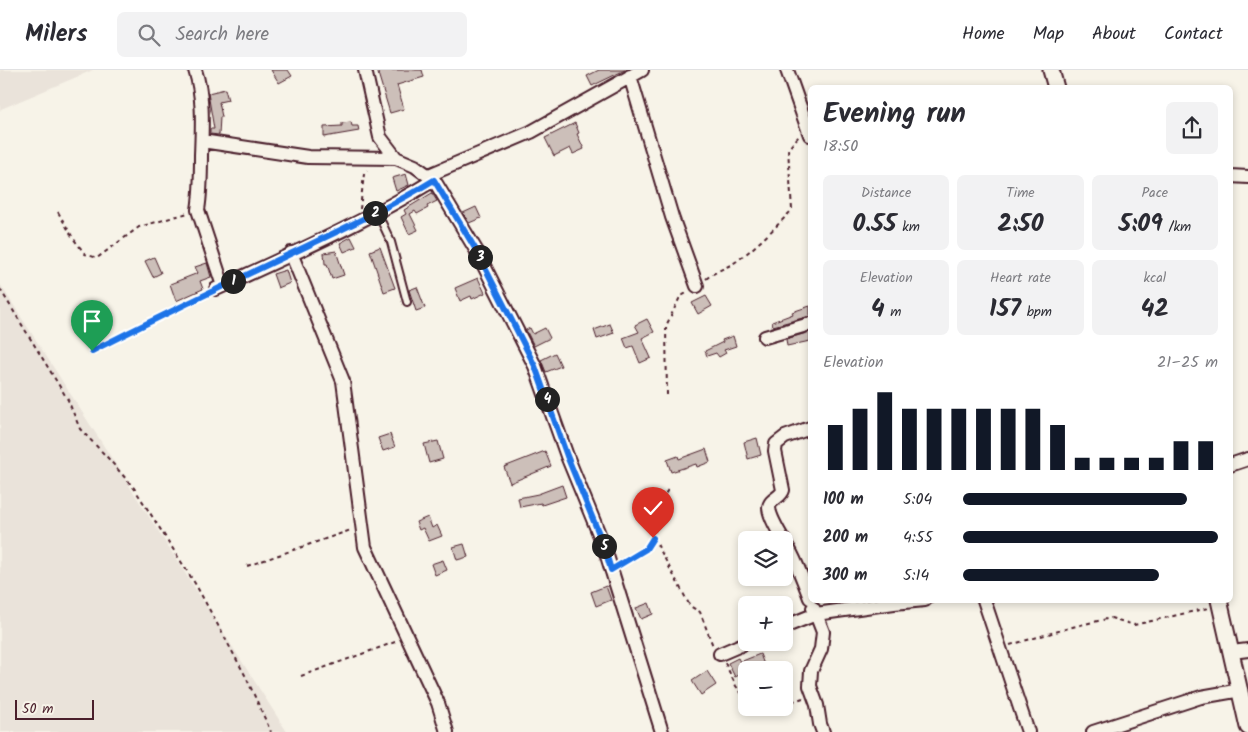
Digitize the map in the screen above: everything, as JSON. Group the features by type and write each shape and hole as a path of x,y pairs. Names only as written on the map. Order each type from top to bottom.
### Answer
{"street":[{"path":"195,70 200,84 202,141 198,210 219,287 359,222 403,199 431,178 531,132 642,70"},
{"path":"365,70 380,137 396,158"},
{"path":"787,70 808,131"},
{"path":"1051,70 1055,85"},
{"path":"630,76 672,217 697,286"},
{"path":"202,141 308,156 396,158 415,166 431,178 476,250 535,366 567,456 604,546 662,732"},
{"path":"1233,176 1248,177"},
{"path":"291,253 344,381 365,547 438,703 447,732"},
{"path":"765,337 808,325"},
{"path":"808,429 785,437 776,444 775,452 783,490 781,495 771,502 769,506 771,515 791,552 808,594"},
{"path":"1233,464 1248,459"},
{"path":"812,603 822,632 821,649 811,671 810,686 823,732"},
{"path":"793,623 816,614 894,603"},
{"path":"985,603 1028,732"},
{"path":"1220,603 1248,727"},
{"path":"720,654 738,646"},
{"path":"1232,652 1248,650"},
{"path":"1093,732 1201,697 1240,690"}],"lane":[{"path":"377,212 390,242 407,302"}],"path":[{"path":"667,395 666,326 680,297 713,273 735,262 761,242 792,210 788,149 808,131"},
{"path":"359,222 364,174 375,157"},
{"path":"58,212 85,254 97,258 138,227 198,210"},
{"path":"92,351 219,287"},
{"path":"0,289 68,400 80,429 134,488 196,585 245,675 271,732"},
{"path":"611,570 646,549 653,538 662,499 670,488"},
{"path":"642,516 690,606 700,612 714,650 720,654 738,688"},
{"path":"246,566 363,526"},
{"path":"1000,648 1111,618 1134,625 1220,603"},
{"path":"301,676 408,638"},
{"path":"793,701 814,695"}],"shaded area":[{"path":"0,70 93,70 0,111"},
{"path":"0,284 287,732 0,732"}],"building":[{"path":"271,70 288,70 292,76 279,83"},
{"path":"377,70 422,70 424,77 397,85 404,109 390,113"},
{"path":"599,70 625,70 592,86 587,76"},
{"path":"225,89 228,100 219,102 222,117 220,117 219,135 210,134 210,129 214,129 208,93"},
{"path":"351,122 352,126 358,126 359,131 324,137 324,127 342,126 342,123"},
{"path":"575,123 579,133 577,134 584,149 573,154 570,148 554,156 545,138"},
{"path":"406,174 409,185 396,191 392,178"},
{"path":"432,193 437,201 417,214 415,211 410,214 418,230 409,234 401,217 406,214 404,210"},
{"path":"476,207 481,218 469,223 463,213"},
{"path":"351,237 356,247 344,252 340,243"},
{"path":"380,247 395,288 384,292 370,251"},
{"path":"336,251 344,275 332,279 327,264 325,264 324,253"},
{"path":"154,257 161,273 153,277 145,261"},
{"path":"207,263 211,277 200,281 203,289 176,301 170,284 198,273 195,267"},
{"path":"286,270 290,283 278,288 273,274"},
{"path":"478,278 485,293 472,299 471,296 460,301 455,288"},
{"path":"417,287 425,308 416,311 409,290"},
{"path":"706,296 712,306 698,314 692,303"},
{"path":"808,307 808,317 773,326 772,322 793,314 792,312"},
{"path":"647,319 654,332 642,338 651,358 640,363 633,346 627,348 623,338 639,332 635,325"},
{"path":"610,324 614,333 597,339 594,330"},
{"path":"530,328 533,334 545,328 550,338 534,346 526,330"},
{"path":"808,333 808,341 787,346 786,339"},
{"path":"733,336 736,346 724,350 726,353 719,357 716,353 707,356 705,351 723,342 722,340"},
{"path":"555,353 561,366 546,372 541,360"},
{"path":"390,434 395,447 383,451 378,438"},
{"path":"757,438 761,455 748,459 744,442"},
{"path":"438,441 443,459 429,463 424,444"},
{"path":"706,449 710,462 697,467 696,464 671,472 667,460 678,456 679,459"},
{"path":"545,451 551,466 510,483 504,467"},
{"path":"562,485 566,497 542,505 541,503 520,507 518,498 538,494"},
{"path":"428,517 432,528 437,525 442,536 429,541 423,528 419,530 416,522"},
{"path":"464,544 468,557 457,560 453,547"},
{"path":"443,560 447,570 435,575 431,564"},
{"path":"606,586 611,600 596,606 591,592"},
{"path":"649,603 653,614 641,619 636,608"},
{"path":"760,654 763,661 742,661"},
{"path":"738,658 738,676 735,677 728,663"},
{"path":"707,671 716,685 701,695 692,681"}],"route":[{"path":"92,351 216,289 359,222 434,180 476,250 535,366 567,456 604,546 611,570 646,549 653,538"}]}
